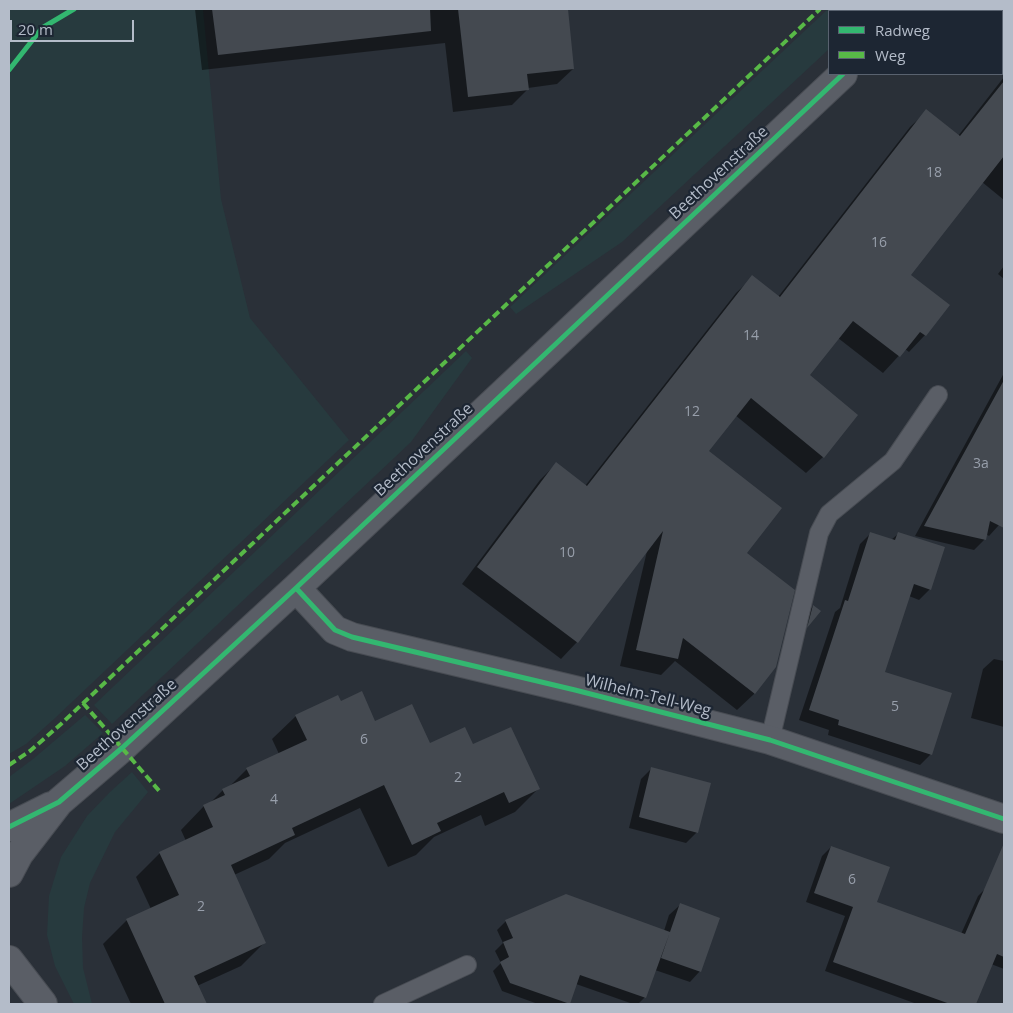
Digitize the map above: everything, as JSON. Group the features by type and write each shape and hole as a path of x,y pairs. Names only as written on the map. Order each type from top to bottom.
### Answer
{"street":[{"name":"Beethovenstraße","path":"9,873 19,854 59,802 122,748 296,588 842,75"},
{"name":"Wilhelm-Tell-Weg","path":"296,588 335,630 352,637 575,690 770,740 1004,820"},
{"name":"Beethovenstraße","path":"9,827 59,802"},
{"path":"9,960 43,1004"}],"lane":[{"path":"770,740 819,534 829,514 893,461 938,396"},
{"path":"383,1004 467,966"}],"green space":[{"path":"9,9 203,9 221,199 250,318 349,440 54,719 26,744 9,754"},
{"path":"828,9 872,9 828,10 828,50 622,242 516,314 510,307"},
{"path":"466,351 472,358 411,442 112,724 94,705"},
{"path":"85,715 103,733 65,766 9,804 9,777"},
{"path":"132,772 148,792 115,832 90,883 84,908 82,937 83,968 92,1004 74,1004 55,966 47,935 49,896 61,857 87,816"}],"building":[{"path":"212,9 430,9 431,31 218,55"},
{"path":"458,9 568,9 574,69 527,74 529,90 468,97"},
{"path":"1004,81 1004,156 911,275 950,305 926,336 920,332 900,357 853,321 810,375 858,415 824,458 751,398 709,451 782,508 747,553 795,590 776,667 755,694 683,638 678,659 636,650 663,531 578,643 477,567 556,462 587,486 752,275 780,297 926,109 960,136"},
{"path":"1004,380 1004,528 990,521 986,540 924,526"},
{"path":"870,532 895,540 898,532 945,547 931,590 914,584 885,672 952,693 932,755 838,725 839,720 809,710 845,600 848,601"},
{"path":"813,605 821,611 807,628"},
{"path":"362,691 375,721 412,704 430,743 465,727 473,744 511,727 540,789 509,803 504,792 437,823 441,831 412,845 384,785 292,828 295,835 231,865 266,943 194,976 207,1004 165,1004 126,919 179,895 159,852 213,827 203,805 225,795 222,789 250,776 246,768 307,740 295,715 338,695 341,701"},
{"path":"651,767 711,783 698,833 639,817"},
{"path":"1004,843 1004,957 997,954 976,1004 950,1004 833,962 853,907 814,893 831,846 890,867 877,902 965,934"},
{"path":"566,894 670,932 646,998 580,975 570,1004 510,983 500,962 509,957 503,942 513,938 505,920"},
{"path":"680,903 720,918 701,972 661,958"}],"marked path":[{"path":"9,765 30,751 61,724 820,9"},
{"path":"83,703 161,793"}],"cycle path":[{"path":"9,70 42,28 74,9"},
{"path":"9,827 59,802 122,748 296,588 842,75"},
{"path":"296,588 335,630 352,637 575,690 770,740 1004,819"}]}
